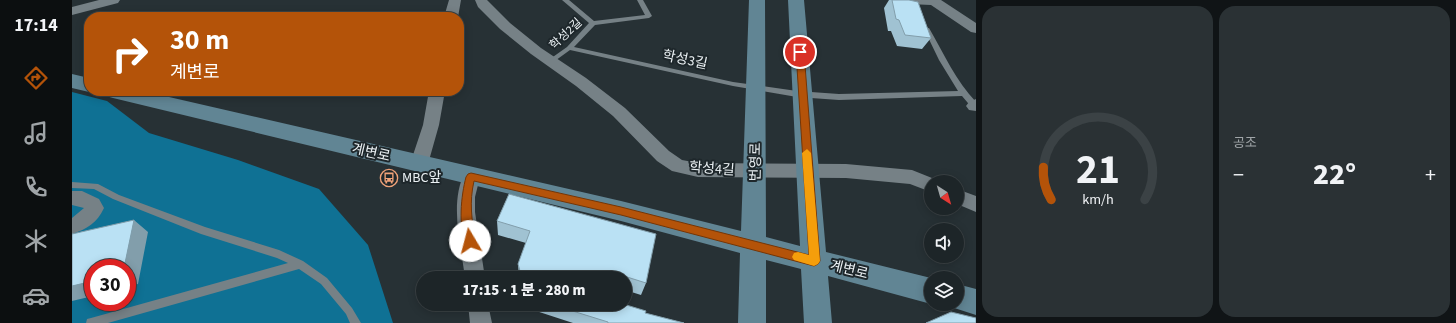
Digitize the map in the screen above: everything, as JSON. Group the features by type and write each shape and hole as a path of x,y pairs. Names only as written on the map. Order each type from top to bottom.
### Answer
{"main road":[{"name":"번영로","path":"752,323 758,29 757,0"},
{"path":"796,0 818,323"},
{"path":"72,81 84,84"},
{"name":"계변로","path":"134,96 471,177 621,211 924,289"},
{"path":"964,299 976,302"}],"street":[{"path":"72,11 114,0"},
{"path":"452,12 455,0"},
{"name":"학성4길","path":"481,0 483,4 505,26 619,112 663,156 678,166 698,170 846,171 912,177 924,182"},
{"path":"914,2 934,1 976,29"},
{"path":"419,164 431,125 436,96"},
{"path":"471,177 466,197 466,212 474,271"},
{"path":"72,198 82,199 93,204 94,208 92,214 80,223 72,226"},
{"path":"964,199 976,204"},
{"path":"479,311 481,323"}],"lane":[{"path":"565,0 594,23"},
{"name":"학성2길","path":"552,62 569,48 594,23 648,16 640,0"},
{"path":"924,24 940,56 975,106"},
{"name":"학성3길","path":"569,48 734,84 797,94 839,97 965,93"},
{"path":"72,185 95,186 116,197 204,231 279,254 300,264 324,281 356,323"},
{"path":"91,323 300,264"}],"shaded area":[{"path":"72,92 107,101 149,133 238,160 319,189 368,245 393,323 72,323"}],"building":[{"path":"892,0 909,0 918,2 931,38 905,35 899,20 896,19"},
{"path":"509,194 656,234 646,283 632,279 632,271 520,271 518,264 530,231 497,221"},
{"path":"134,220 126,259 84,259 84,283 72,286 72,234"},
{"path":"632,307 646,311 645,313 684,323 608,323 573,311 632,311"},
{"path":"951,312 976,318 976,323 926,323"}],"slow traffic":[{"path":"798,257 814,261 807,153"}],"place":[{"name":"MBC앞","path":"389,178"}],"route":[{"path":"470,241 466,212 466,197 471,177 621,211 814,261 800,52"}]}
